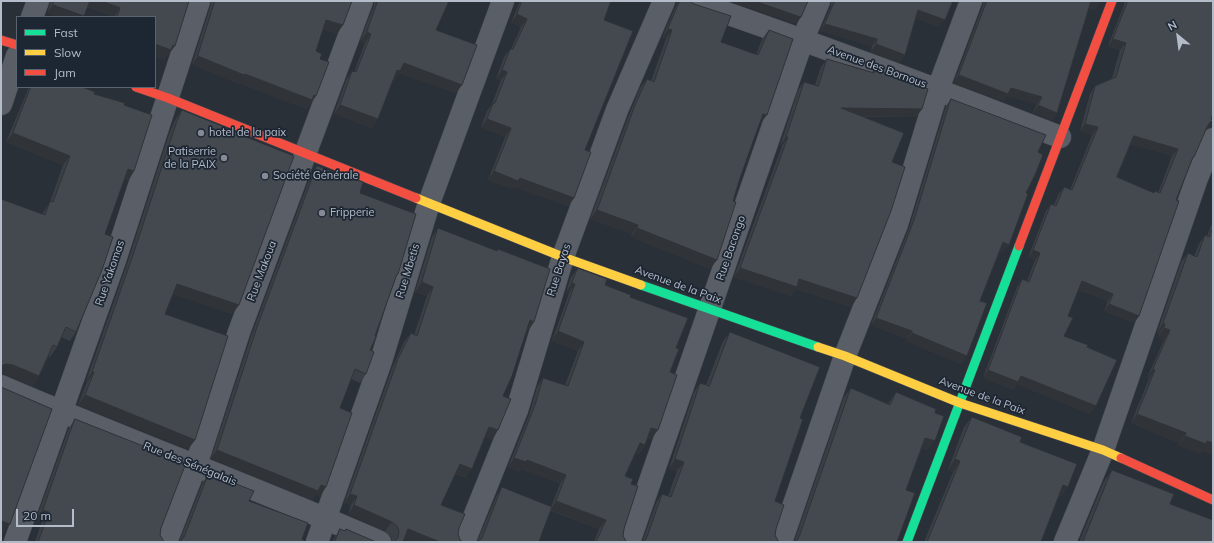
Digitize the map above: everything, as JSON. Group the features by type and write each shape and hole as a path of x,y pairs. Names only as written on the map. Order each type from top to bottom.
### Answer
{"main road":[{"path":"907,542 1112,1"},
{"path":"1,40 16,45"},
{"name":"Avenue de la Paix","path":"139,88 168,98 563,257 710,310 845,356 960,402 1103,450 1213,500"}],"street":[{"path":"32,16 38,1"},
{"name":"Rue Yakomas","path":"15,542 115,260 199,1"},
{"name":"Rue Makoua","path":"166,542 196,465 239,332 362,1"},
{"name":"Rue Mbetis","path":"317,542 381,361 429,203 503,1"},
{"name":"Rue Bayas","path":"464,542 517,410 563,257 617,110 664,1"},
{"name":"Avenue des Bornous","path":"692,1 803,39 938,89 1060,137"},
{"name":"Rue Bacongo","path":"629,542 803,39 819,1"},
{"path":"781,542 845,356 897,224 938,89 971,1"},
{"path":"1,104 16,59"},
{"path":"1065,542 1103,450 1205,181 1213,139"},
{"name":"Rue des Sénégalais","path":"1,386 326,518 380,542"}],"building":[{"path":"54,1 90,1 84,16 53,5"},
{"path":"101,1 189,1 175,46 173,45 171,50 156,44 156,16 117,16 120,8"},
{"path":"215,1 352,1 343,25 326,20 316,51 322,54 320,59 329,62 316,96 314,95 312,100 198,56"},
{"path":"378,1 449,1 436,30 477,45 462,85 404,63 400,71 397,70 378,119 340,105 352,71 356,72 371,34 367,32"},
{"path":"522,1 611,1 604,20 633,31 585,150 591,152 574,198 520,178 518,181 494,171 511,128 487,119 507,72 502,70 510,49 513,49 527,19 517,14"},
{"path":"680,1 690,1 694,4 731,16 721,42 758,55 769,30 793,39 767,115 763,114 740,178 733,201 736,202 717,260 637,228 638,225 597,210 635,105 647,79 654,82 672,30 668,29"},
{"path":"755,1 808,1 801,17"},
{"path":"835,1 953,1 945,20 918,10 905,55 876,44 877,39 825,24"},
{"path":"987,1 1091,1 1057,113 1038,105 1042,97 1011,88 1008,94 959,75"},
{"path":"1128,1 1213,1 1213,114 1211,119 1213,121 1210,122 1207,127 1176,200 1179,201 1139,316 1109,304 1113,294 1082,281 1068,316 1073,318 1064,336 1088,345 1087,347 1117,360 1096,406 1021,376 1018,382 988,370 1022,279 1029,282 1040,253 1033,250 1051,204 1056,206 1064,187 1072,190 1098,127 1085,124 1095,86 1116,77 1126,43 1113,39","holes":["1134,136 1178,149 1160,193 1155,191 1154,193 1117,177"]},
{"path":"827,59 874,73 874,69 928,89 922,109 841,108 904,133 892,162 905,167 891,211 857,298 799,279 797,287 740,268 788,137 786,137 804,82 818,86"},
{"path":"31,88 85,88 95,92 94,94 125,103 124,105 152,115 134,171 128,169 105,234 113,237 102,270 76,332 66,327 57,347 53,345 39,376 13,365 6,364 1,366 1,199 45,215 50,201 53,202 70,156 13,133"},
{"path":"951,99 1046,135 1038,152 1043,155 1026,193 1028,194 1009,245 1003,242 980,301 987,303 967,356 912,333 912,331 876,318 914,220"},
{"path":"182,110 294,156 239,305 177,284 165,314 228,336 195,440 85,395"},
{"path":"317,166 363,182 360,193 416,214 398,274 370,350 374,352 366,374 355,369 340,408 352,413 326,487 321,485 318,491 217,450 257,327"},
{"path":"438,228 497,251 498,249 550,269 534,322 530,320 512,376 503,396 511,399 498,430 489,427 472,469 460,464 441,505 465,514 458,534 460,540 463,542 440,542 408,529 403,542 394,542 398,538 399,531 397,526 392,522 354,505 357,496 350,494 398,359 411,333 417,336 433,287 422,282"},
{"path":"1213,228 1213,443 1207,441 1206,444 1185,436 1186,433 1137,414 1155,370 1153,369 1170,330 1164,328 1165,324 1163,323 1188,253 1197,257 1205,235 1209,237"},
{"path":"578,268 607,279 605,285 631,295 630,297 688,318 676,348 679,349 670,372 677,375 658,430 651,428 645,445 640,443 625,476 633,479 631,484 638,486 624,529 623,536 627,542 596,542 606,520 556,501 566,475 527,460 526,462 514,458 535,405 543,378 568,386 584,342 558,331 575,284 572,283"},
{"path":"730,332 820,367 800,418 803,419 775,501 784,505 775,535 780,542 644,542 662,494 671,497 684,462 675,459 700,383 709,386"},
{"path":"1,387 52,409 10,524 1,521"},
{"path":"851,388 890,405 896,392 936,409 935,413 944,416 935,441 925,438 906,490 915,493 897,542 796,542 799,537"},
{"path":"972,417 1022,437 1020,442 1077,464 1068,487 1063,485 1041,542 927,542 960,461 955,459"},
{"path":"75,419 186,463 161,528 160,535 165,542 38,542 49,512 43,510"},
{"path":"1112,470 1174,494 1170,504 1213,520 1213,542 1083,542"},
{"path":"209,473 254,491 249,501 308,523 302,539 304,542 180,542 184,537"},
{"path":"502,487 552,507 539,542 478,542 482,538"},
{"path":"340,529 345,531 346,529 376,542 335,542"}],"traffic: fast":[{"path":"907,542 1019,246"},
{"path":"641,285 818,347"}],"traffic: slow":[{"path":"416,198 563,257 641,285"},
{"path":"818,347 845,356 960,403 1103,450 1121,458"}],"traffic: jam":[{"path":"1019,246 1112,1"},
{"path":"1,40 16,45"},
{"path":"139,88 168,98 416,198"},
{"path":"1121,458 1213,500"}],"place":[{"name":"hotel de la paix","path":"201,133"},
{"name":"Patiserrie de la PAIX","path":"224,158"},
{"name":"Société Générale","path":"265,176"},
{"name":"Fripperie","path":"322,213"}]}
